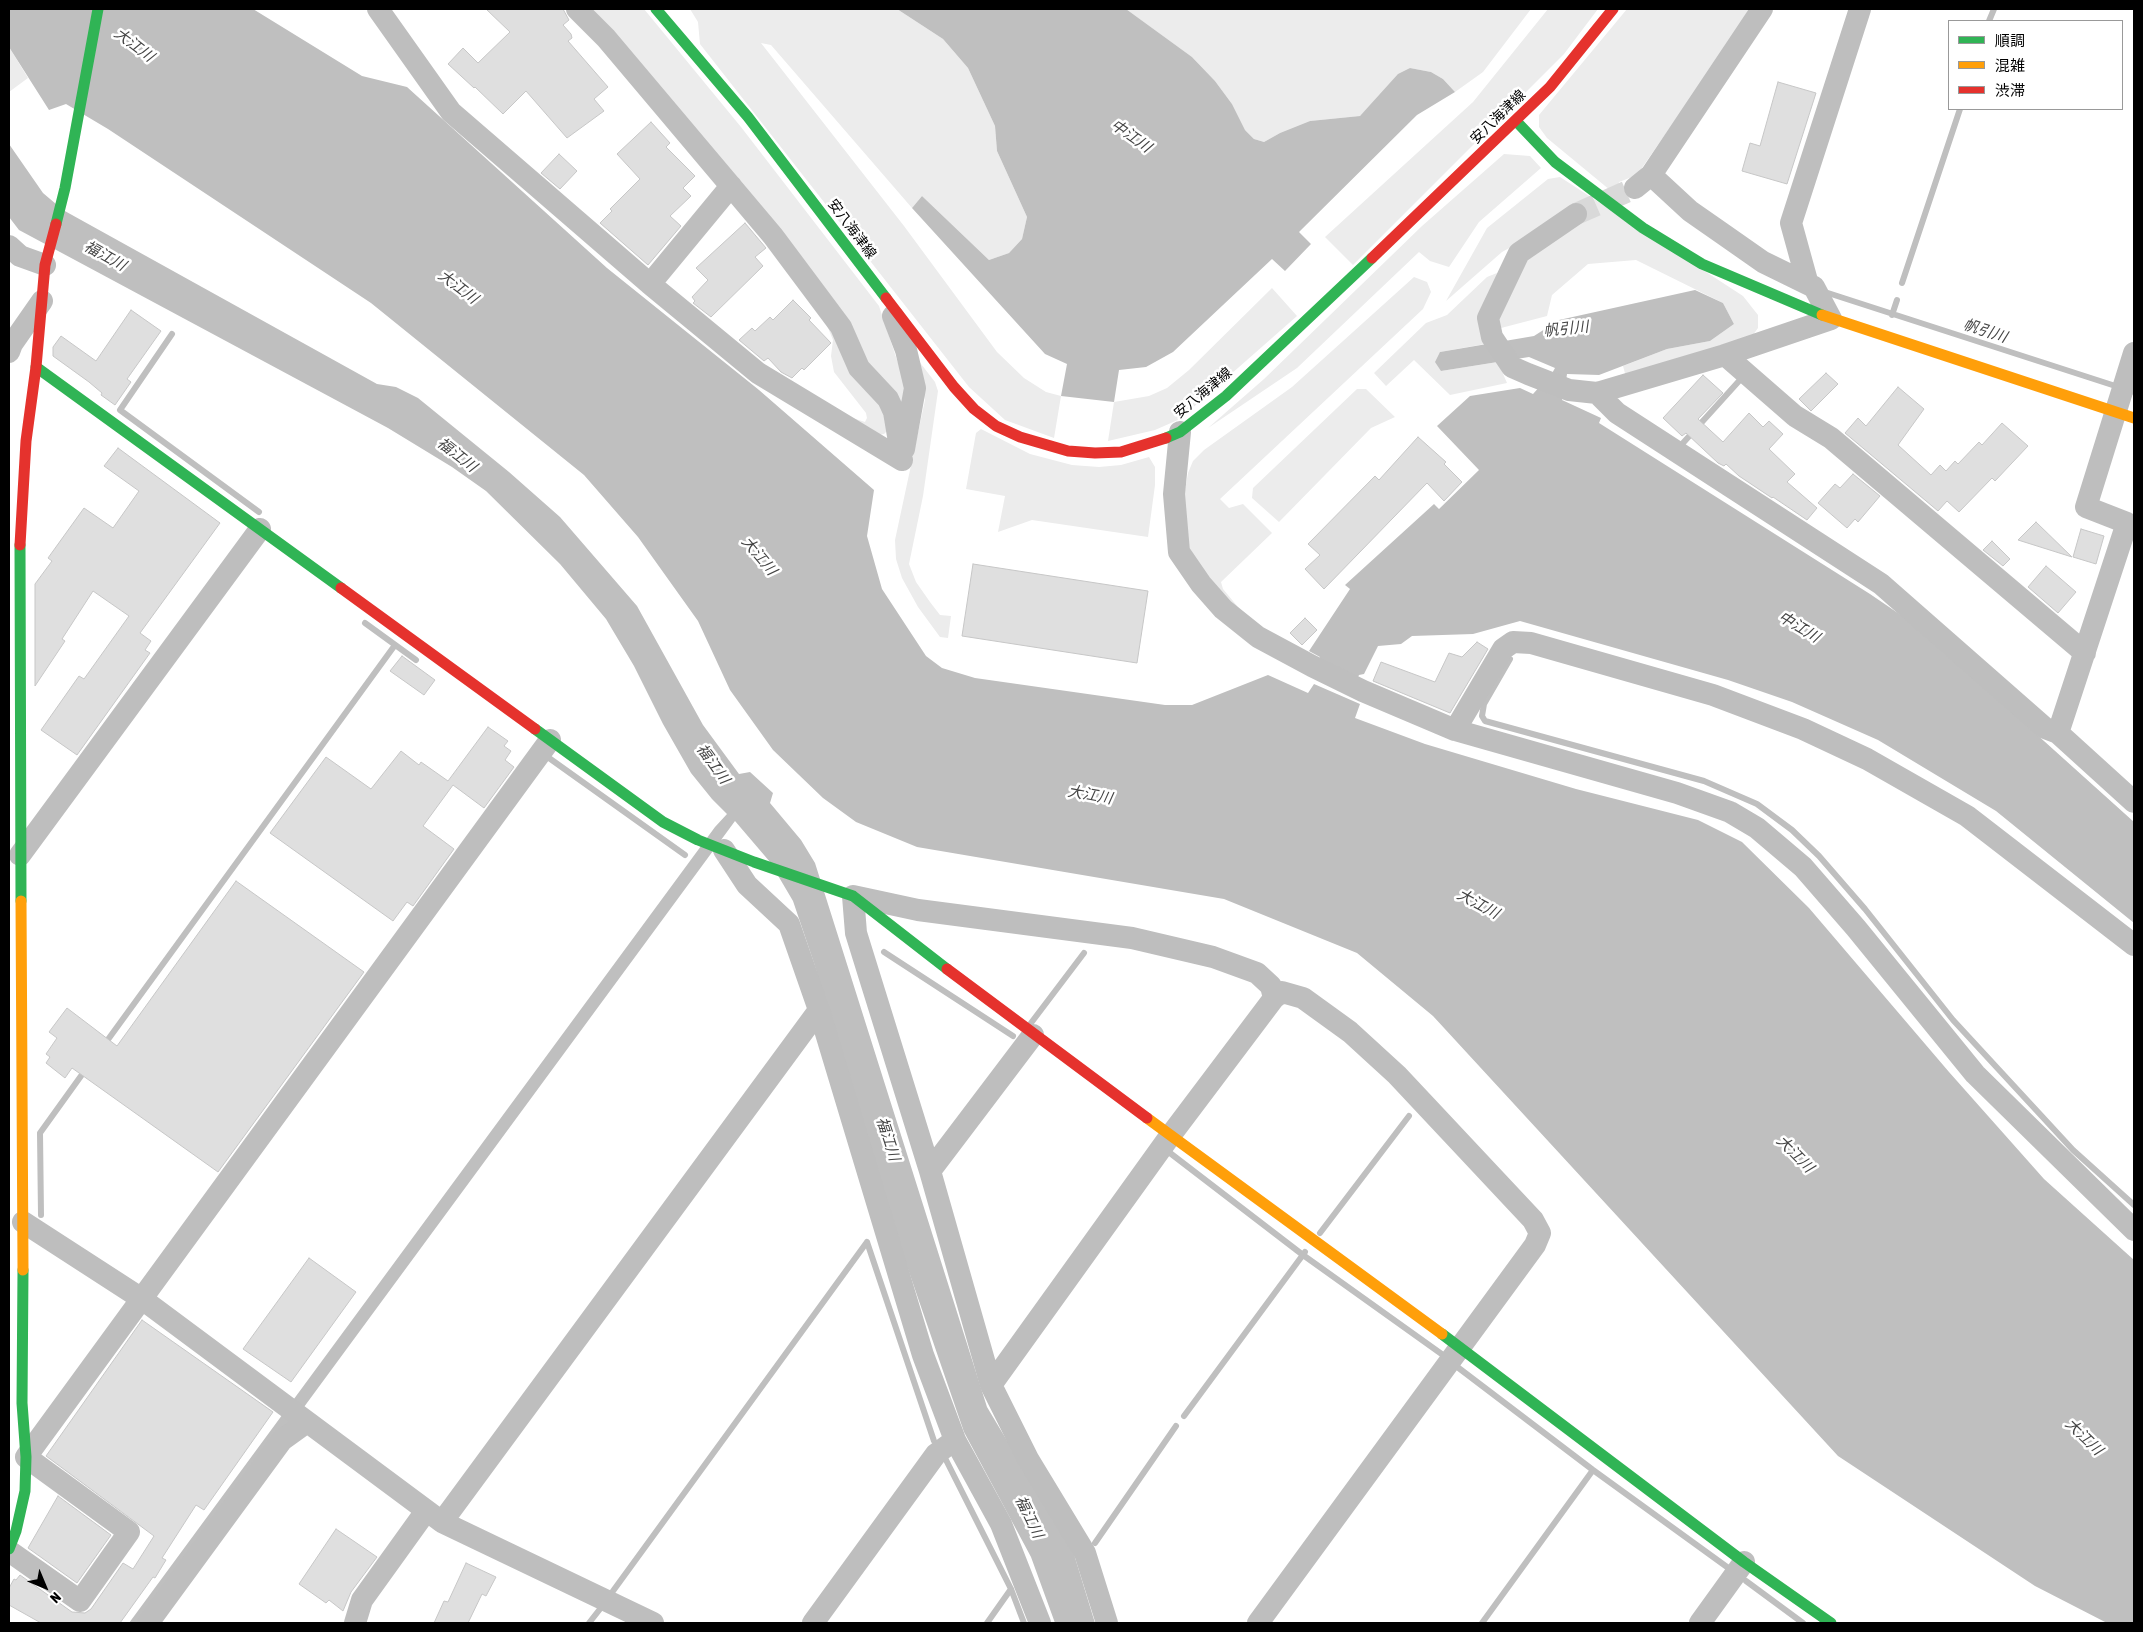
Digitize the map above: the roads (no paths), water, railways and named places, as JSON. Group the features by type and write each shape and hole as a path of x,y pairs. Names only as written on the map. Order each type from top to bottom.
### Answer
{"street":[{"path":"26,1457 130,1532 80,1601 9,1550 16,1531 25,1491 26,1457 16,1279 23,1222 18,555 26,441 36,367 45,265 64,188 98,9"},
{"path":"378,9 451,112 650,284 758,373 902,460"},
{"path":"577,9 606,38 731,186 772,236 841,327 859,368 888,399 894,412 902,460"},
{"name":"安八海津線","path":"656,9 748,118 954,387 974,409 996,426 1020,437 1068,451 1095,454 1121,452 1151,444 1180,432 1226,396 1516,121 1550,87 1613,9"},
{"path":"1762,9 1643,181 1764,262 1807,281 1814,287 1831,319"},
{"path":"1807,281 1792,223 1860,9"},
{"path":"1516,121 1556,162 1643,228 1702,264 1831,319 2122,410"},
{"path":"650,284 731,186"},
{"path":"1576,214 1519,253 1488,318 1492,337 1512,367 1569,390 1597,393 1725,356 1831,319"},
{"path":"9,246 20,256 45,265"},
{"path":"887,300 906,350 916,388 911,422 902,460"},
{"path":"9,352 12,344 42,301"},
{"path":"2058,733 2127,524 2086,507 2122,410 2127,375 2134,353"},
{"path":"1725,356 1795,416 1831,438 2084,653"},
{"path":"36,367 663,822 698,840 754,862 845,893 918,910 1132,938 1212,957 1257,973 1271,986 1274,998"},
{"path":"1597,393 1616,413 1881,584 2045,728 2058,733 2134,802"},
{"path":"1180,432 1174,494 1179,552 1201,584 1223,609 1258,637 1312,666 1363,691 1455,730 1677,793 1730,812 1757,828 1803,867 1856,928 1975,1074 2134,1230"},
{"path":"20,855 260,529"},
{"path":"1455,730 1503,649 1513,642 1531,643 1713,695 1803,729 1867,759 1967,816 2134,944"},
{"path":"26,1457 550,740"},
{"path":"722,849 747,885 789,924 819,1010 923,1355 955,1440 1001,1524 1040,1623"},
{"path":"845,893 1028,1041 1170,1136 1459,1346 1744,1562 1831,1623"},
{"path":"845,893 930,1171 991,1385 1028,1459 1085,1553 1106,1623"},
{"path":"991,1385 1170,1136 1274,998 1282,992 1303,998 1350,1032 1397,1075 1533,1220 1540,1232 1535,1245 1459,1346 1258,1623"},
{"path":"355,1623 362,1600 434,1517 819,1010"},
{"path":"930,1171 1028,1041"},
{"path":"23,1222 142,1300 434,1517 653,1623"},
{"path":"9,1432 22,1403"},
{"path":"148,1623 298,1416"},
{"path":"814,1623 936,1454 955,1440"},
{"path":"1700,1623 1744,1562"}],"water":[{"name":"大江川","path":"9,9 253,9 362,76 407,87 607,268 759,390 874,490 867,536 882,589 926,656 942,668 975,678 1165,705 1192,705 1268,675 1308,693 1314,684 1360,704 1355,718 1425,744 1576,789 1698,820 1742,842 1809,908 1949,1072 2044,1179 2134,1260 2134,1623 2107,1623 2035,1586 1838,1456 1433,1016 1357,953 1224,899 917,847 856,822 823,798 773,750 730,690 698,621 638,537 584,475 371,303 108,129 66,104 49,110 9,47"},
{"name":"中江川","path":"897,9 1126,9 1192,57 1215,81 1232,104 1245,130 1254,139 1264,142 1280,133 1310,121 1360,116 1398,74 1410,68 1431,72 1443,79 1455,92 1417,115 1299,232 1311,244 1285,271 1272,259 1173,352 1146,367 1119,370 1114,402 1061,396 1067,364 1045,354 912,208 922,196 989,260 1009,253 1022,239 1027,217 997,151 995,126 968,68 943,39"},
{"name":"福江川","path":"9,144 43,193 63,210 377,384 396,387 418,398 509,472 560,517 637,606 703,725 739,774 750,772 773,793 770,803 801,840 815,863 987,1407 1073,1551 1095,1623 1055,1623 1031,1557 964,1432 896,1234 814,963 793,901 770,862 735,821 143,1623 129,1623 715,827 727,814 691,773 663,724 634,666 606,619 560,564 486,491 452,467 388,428 19,230 9,217"},
{"path":"1695,290 1723,303 1734,324 1710,341 1667,349 1599,375 1567,374 1566,381 1550,377 1555,368 1529,357 1441,371 1435,362 1440,352 1534,336 1559,320"},
{"name":"中江川","path":"1542,384 1563,393 1562,400 1601,418 1599,423 1870,594 1914,624 2134,822 2134,923 1996,811 1878,740 1792,702 1728,680 1520,621 1473,634 1412,636 1401,644 1378,646 1364,674 1359,675 1356,681 1318,663 1320,657 1309,651 1350,589 1345,585 1434,504 1439,509 1479,470 1437,426 1470,396 1520,388 1533,394"}],"waterway":[{"path":"1989,20 1994,9"},
{"path":"1902,283 1960,110"},
{"name":"帆引川","path":"1828,293 2134,392"},
{"path":"1892,315 1897,300"},
{"path":"172,334 120,410 259,512"},
{"path":"1683,443 1739,381"},
{"path":"365,623 416,660"},
{"path":"104,1045 395,645"},
{"path":"1510,659 1484,704 1482,716 1485,721 1704,781 1757,804 1792,830 1819,856 1865,909 1953,1020 2073,1150 2134,1205"},
{"path":"549,758 685,855"},
{"path":"884,952 1013,1036"},
{"path":"1031,1023 1084,953"},
{"path":"41,1215 40,1133 86,1069"},
{"path":"1320,1233 1409,1116"},
{"path":"1170,1153 1303,1255 1443,1355"},
{"path":"867,1242 934,1441"},
{"path":"613,1591 867,1242"},
{"path":"1184,1416 1305,1252"},
{"path":"1456,1366 1593,1470 1727,1567"},
{"path":"1095,1543 1176,1426"},
{"path":"944,1456 1011,1589 1024,1623"},
{"path":"1482,1623 1593,1470"},
{"path":"1746,1581 1803,1623"},
{"path":"987,1623 1011,1589"},
{"path":"589,1623 600,1609"}],"tunnel":[{"path":"1576,214 1635,188"}]}
